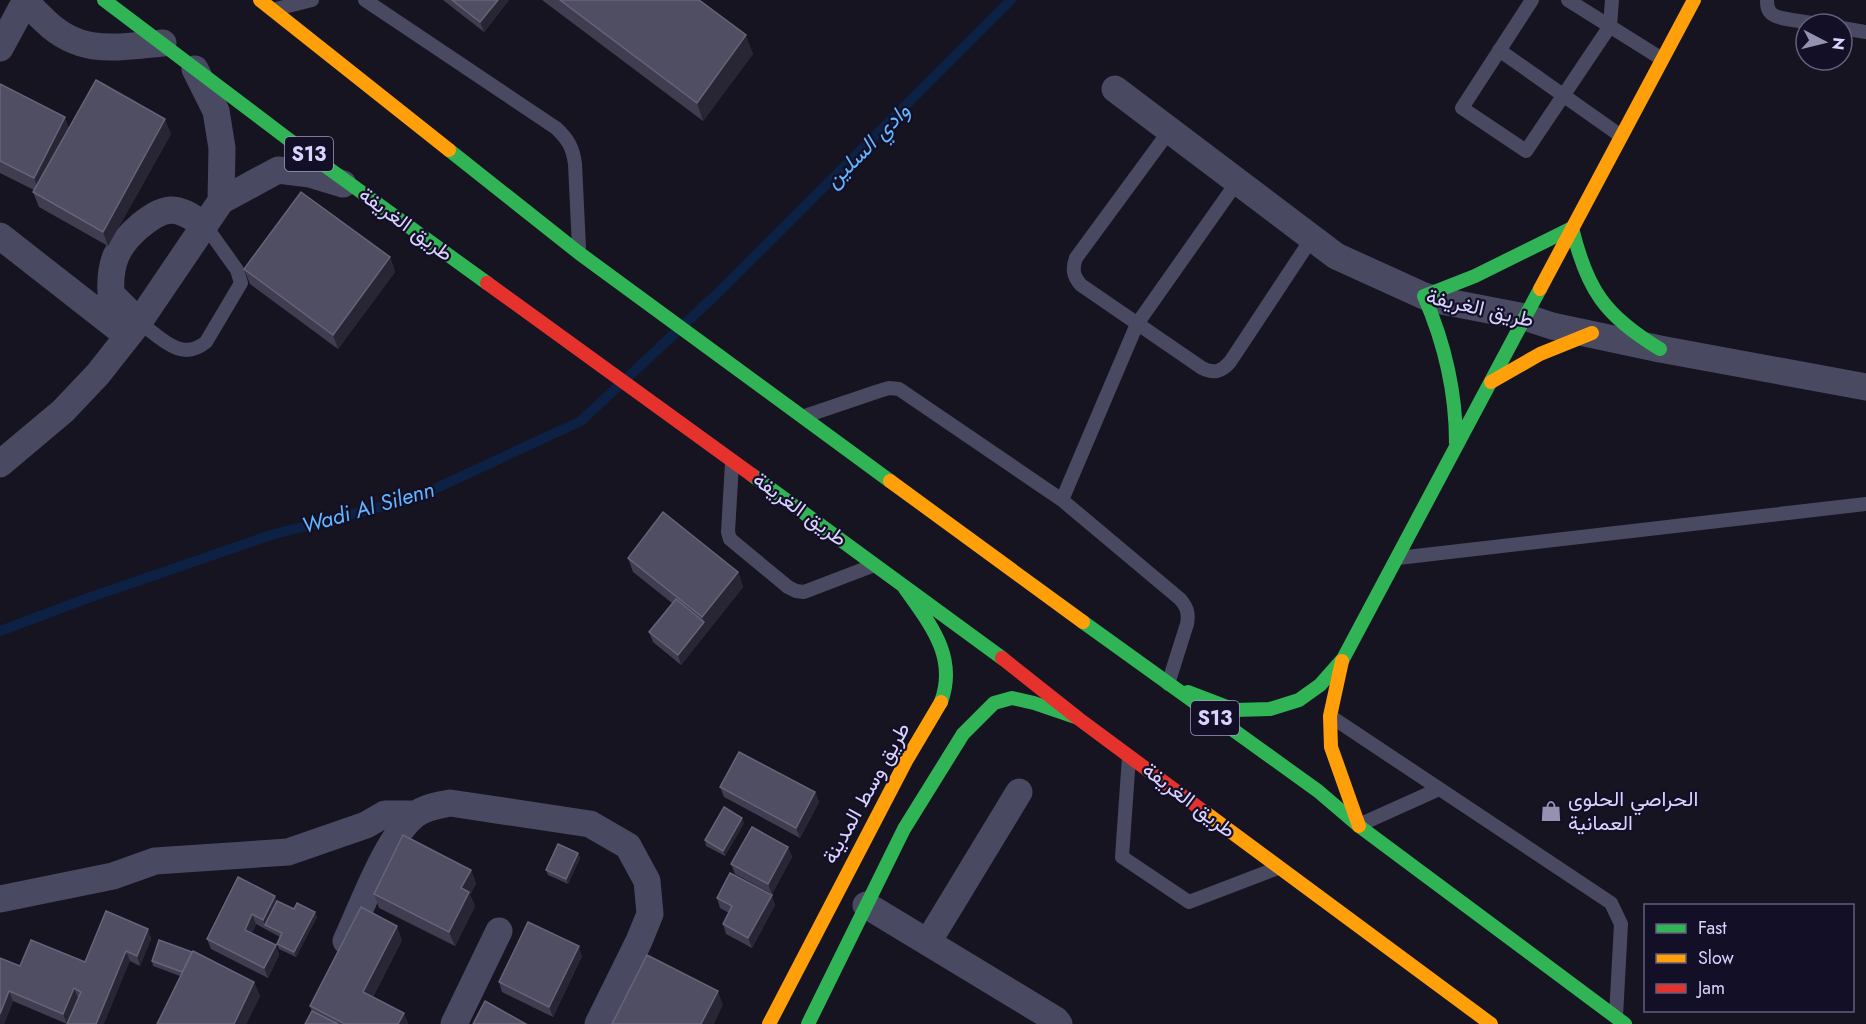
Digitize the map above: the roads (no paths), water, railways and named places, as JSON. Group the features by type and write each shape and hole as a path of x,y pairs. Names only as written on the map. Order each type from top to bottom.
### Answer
{"main road":[{"name":"طريق الغريفة","path":"104,0 359,189 970,633 1079,719 1491,1024"},
{"path":"1168,684 1234,710 1270,709 1299,700 1320,685 1342,659 1694,0"},
{"name":"S13","path":"271,3 579,253 1318,791 1359,826 1621,1021"},
{"path":"1456,445 1453,383 1437,324 1424,296 1474,276 1572,228"},
{"path":"1572,228 1579,259 1591,288 1610,313 1633,334 1660,349"},
{"path":"1490,383 1521,362 1555,346 1592,333"},
{"name":"طريق وسط المدينة","path":"769,1024 910,752 942,702 948,679 946,657 927,620 901,583"},
{"path":"1342,659 1330,716 1331,747 1359,826"},
{"path":"808,1024 904,829 963,734 994,703 1012,698 1034,703 1079,719"}],"street":[{"path":"27,0 30,6 57,33 86,46 118,47 163,43"},
{"path":"0,48 27,0"},
{"path":"195,69 216,111 222,148 221,201"},
{"name":"طريق الغريفة","path":"1115,89 1335,256 1424,296 1660,349 1866,387"},
{"path":"0,464 63,411 98,374 134,329 221,201 278,170 310,174 359,189"},
{"path":"134,329 111,294 110,275 126,237 153,216 170,210 183,212 205,225"},
{"path":"0,236 134,329"},
{"path":"928,942 1019,792"},
{"path":"0,899 113,876 155,861 288,852 366,825 385,814 415,814 431,807 450,803 590,824 628,846 647,881 650,914 598,1024"},
{"path":"338,960 392,841 415,814"},
{"path":"866,906 1056,1020 1059,1024"},
{"path":"453,1024 499,931"}],"lane":[{"path":"271,3 312,0"},
{"path":"364,0 556,128 566,137 573,150 575,164 579,253"},
{"path":"1532,0 1462,108 1526,151 1610,26 1612,0"},
{"path":"1568,0 1662,59"},
{"path":"1767,0 1771,13 1778,17 1794,20"},
{"path":"1500,50 1621,136"},
{"path":"1170,130 1076,258 1073,267 1074,277 1080,285 1202,369 1212,373 1222,370 1230,362 1312,238"},
{"path":"1062,500 1137,324 1237,182"},
{"path":"134,329 180,351 199,349 206,342 241,283 237,270 205,225"},
{"path":"802,417 889,388 899,389 1062,500 1186,606 1187,624 1168,684"},
{"path":"732,460 728,532 730,539 788,587 804,592 876,564"},
{"path":"1396,558 1866,504"},
{"path":"1330,716 1611,903 1621,924 1621,1021"},
{"path":"1129,755 1122,857 1189,902 1280,867"},
{"path":"1359,826 1439,789"}],"waterway":[{"name":"Wadi Al Silenn","path":"0,631 271,535 415,498 581,421 722,289 1011,0"}],"place":[{"name":"الحراصي الحلوى العمانية","path":"1551,811"}],"water label":[{"name":"وادي السلين","path":"867,145"}]}
